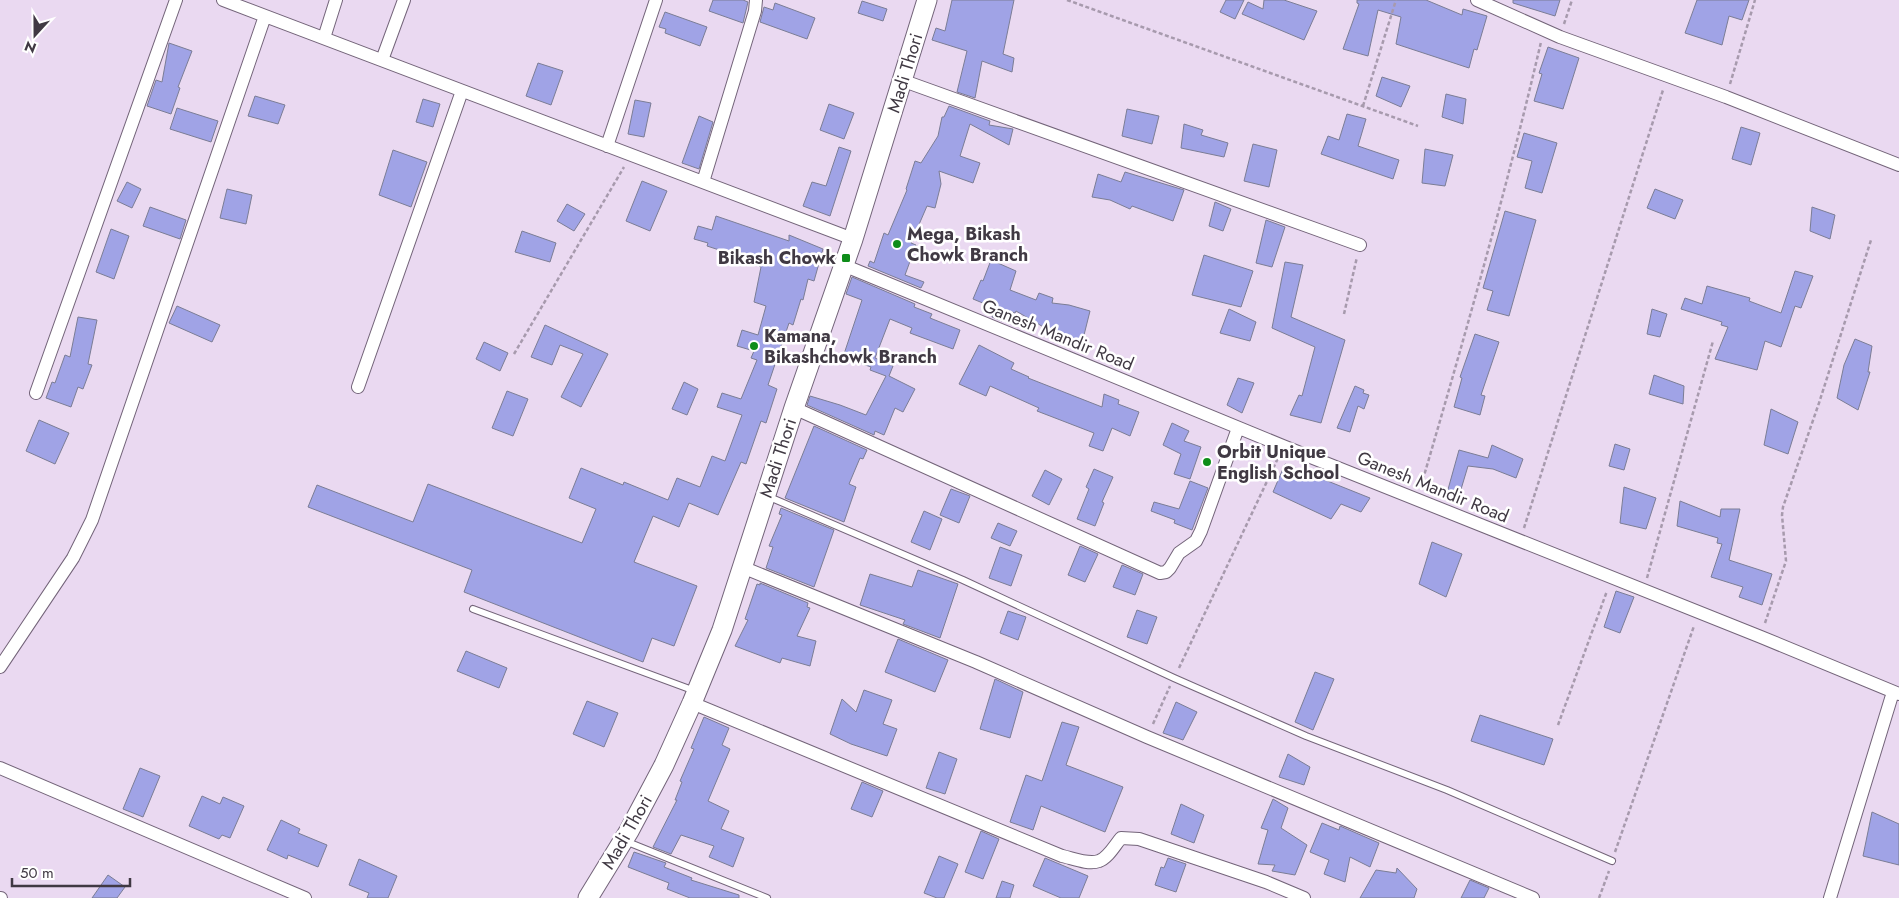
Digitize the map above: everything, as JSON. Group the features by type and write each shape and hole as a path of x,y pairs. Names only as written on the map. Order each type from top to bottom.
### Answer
{"main road":[{"name":"Madi Thori","path":"588,898 623,840 664,765 695,697 722,630 794,408 853,239 928,0"}],"street":[{"path":"36,393 176,0"},
{"path":"223,0 243,4 265,16 853,239"},
{"path":"324,38 336,0"},
{"path":"382,60 404,0"},
{"path":"607,146 656,0"},
{"path":"703,182 755,11 756,0"},
{"path":"1477,0 1560,37 1726,97 1899,165"},
{"path":"0,667 73,558 92,520 265,16"},
{"path":"904,81 1360,245"},
{"path":"358,387 462,91"},
{"name":"Ganesh Mandir Road","path":"843,266 1238,428 1699,612 1896,693"},
{"path":"794,408 1160,573 1166,572 1179,553 1196,541 1238,428"},
{"path":"742,568 976,662 1147,737 1533,898"},
{"path":"1830,898 1896,693"},
{"path":"695,697 1062,856 1087,862 1099,861 1107,855 1121,838 1139,839 1266,882 1304,898"},
{"path":"0,768 306,898"}],"lane":[{"path":"766,495 963,580 1174,678 1306,736 1446,790 1612,861"},
{"path":"473,609 695,697"},
{"path":"623,840 767,898"}],"path":[{"path":"1067,0 1418,126"},
{"path":"1363,106 1396,0"},
{"path":"1560,37 1572,0"},
{"path":"1726,97 1755,0"},
{"path":"1417,500 1520,134 1544,29"},
{"path":"1520,541 1667,76"},
{"path":"514,354 632,155"},
{"path":"1761,637 1786,560 1782,514 1871,240"},
{"path":"1344,314 1360,245"},
{"path":"1643,590 1713,341"},
{"path":"1147,737 1283,446"},
{"path":"1558,724 1612,578"},
{"path":"1599,898 1699,612"}],"building":[{"path":"713,0 743,0 748,2 743,23 709,11"},
{"path":"952,0 1014,0 1003,54 1014,58 1012,72 982,61 975,98 957,92 967,51 932,40 936,28 945,31"},
{"path":"1226,0 1244,0 1235,19 1220,12"},
{"path":"1264,0 1284,0 1317,11 1304,40 1242,14 1248,2 1263,9"},
{"path":"1357,0 1426,0 1462,15 1463,9 1487,16 1477,50 1474,49 1469,68 1396,44 1401,17 1378,10 1368,56 1343,49 1359,4"},
{"path":"1513,0 1560,0 1555,16 1513,3"},
{"path":"1697,0 1749,0 1742,20 1729,16 1722,45 1685,33"},
{"path":"862,1 887,9 883,21 858,13"},
{"path":"775,3 815,18 807,39 760,22 764,7 773,10"},
{"path":"665,12 707,27 700,46 665,33 666,29 659,27"},
{"path":"169,43 192,51 178,87 180,88 171,114 147,106 156,80 162,82"},
{"path":"1548,47 1579,58 1563,109 1534,101 1542,74 1539,73"},
{"path":"538,63 563,71 551,105 526,96"},
{"path":"1382,77 1410,86 1401,107 1376,96"},
{"path":"1446,94 1466,99 1463,124 1442,117"},
{"path":"255,96 285,105 278,124 248,116"},
{"path":"423,99 440,104 433,127 416,122"},
{"path":"635,100 651,103 644,137 628,134"},
{"path":"829,104 854,113 844,139 820,130"},
{"path":"949,106 990,121 989,125 1013,129 1009,145 970,124 960,156 980,163 973,183 939,171 941,184 935,208 927,206 911,243 916,245 905,275 924,282 921,288 868,266 870,261 874,263 884,233 888,235 907,190 915,161 921,163 938,136 942,117 944,117"},
{"path":"177,108 218,121 211,142 170,129"},
{"path":"1127,109 1159,116 1152,144 1122,136"},
{"path":"1347,114 1366,119 1358,146 1399,160 1393,179 1321,154 1328,136 1339,140"},
{"path":"699,116 713,122 699,169 682,163"},
{"path":"1184,124 1203,130 1201,135 1228,143 1224,157 1181,148"},
{"path":"1741,127 1760,133 1751,165 1732,159"},
{"path":"1524,133 1557,143 1542,193 1525,188 1532,161 1517,157"},
{"path":"1253,144 1277,150 1269,187 1244,181"},
{"path":"839,147 851,151 830,216 803,206 812,182 826,186"},
{"path":"1425,149 1453,155 1445,186 1422,183"},
{"path":"393,150 427,162 411,207 379,195"},
{"path":"1125,172 1184,190 1173,221 1132,206 1130,209 1110,200 1092,197 1098,174 1121,182"},
{"path":"642,181 667,191 650,231 626,221"},
{"path":"127,182 141,189 132,208 117,201"},
{"path":"227,189 252,195 246,224 220,218"},
{"path":"1655,189 1683,200 1675,219 1647,208"},
{"path":"1215,202 1231,209 1223,231 1209,226"},
{"path":"567,204 585,214 574,231 557,221"},
{"path":"150,207 186,220 180,239 143,226"},
{"path":"1812,207 1835,215 1830,239 1810,231"},
{"path":"1505,211 1536,220 1509,316 1487,310 1493,291 1483,288"},
{"path":"716,216 789,241 789,235 823,249 814,281 808,279 803,300 801,299 793,325 789,323 768,385 777,389 766,423 761,421 746,464 741,462 718,515 689,503 679,527 653,516 634,562 697,586 674,646 652,638 643,662 464,592 472,570 308,507 317,485 413,522 428,484 582,543 596,509 569,498 581,468 623,485 624,482 668,500 677,478 700,487 712,456 725,461 742,415 717,407 722,393 741,399 757,360 751,358 754,351 737,346 742,330 758,335 766,306 754,302 761,267 759,263 707,246 708,243 694,239 698,226 712,230"},
{"path":"1266,220 1285,227 1272,267 1256,263"},
{"path":"111,229 129,236 114,279 96,272"},
{"path":"522,231 556,243 550,262 515,252"},
{"path":"1204,255 1253,271 1241,307 1192,295"},
{"path":"991,260 1016,271 1010,290 1036,300 1039,293 1053,298 1052,303 1069,305 1090,311 1082,343 1052,332 1016,311 1015,313 1006,310 1002,321 992,317 995,308 973,299 981,280 983,281"},
{"path":"1285,262 1303,265 1291,317 1345,340 1321,423 1290,415 1299,395 1302,396 1315,347 1272,328"},
{"path":"1795,271 1813,276 1801,308 1795,306 1781,347 1765,341 1757,370 1715,359 1728,327 1721,325 1722,322 1681,309 1685,298 1702,304 1707,286 1750,298 1749,301 1781,313"},
{"path":"852,277 915,304 914,307 932,314 930,318 960,330 953,349 910,333 912,328 890,319 875,358 893,366 889,376 915,389 903,412 895,408 884,435 875,431 874,435 807,405 810,396 866,415 886,376 870,370 871,367 843,357 862,300 846,294"},
{"path":"177,306 220,325 212,342 169,323"},
{"path":"1229,309 1256,322 1250,341 1220,333"},
{"path":"1652,309 1667,314 1660,337 1647,334"},
{"path":"78,317 97,320 88,364 92,365 83,389 78,387 71,407 46,398 52,382 55,383 65,355 70,357"},
{"path":"545,325 608,354 581,407 561,397 583,354 560,345 552,365 531,357"},
{"path":"1475,334 1499,342 1481,395 1485,396 1480,415 1454,407 1462,378 1460,377"},
{"path":"1855,339 1872,346 1868,372 1870,372 1858,410 1837,398 1844,365"},
{"path":"484,342 508,353 500,371 476,359"},
{"path":"979,345 1014,363 1011,369 1028,378 1102,407 1104,394 1119,400 1118,404 1139,412 1130,436 1112,428 1103,451 1089,446 1094,433 1037,411 1039,408 990,386 986,396 959,384"},
{"path":"1654,375 1684,386 1683,404 1649,394"},
{"path":"1238,378 1254,383 1242,413 1227,405"},
{"path":"684,382 698,389 687,415 672,409"},
{"path":"1355,386 1364,390 1363,393 1369,395 1364,409 1358,406 1350,432 1337,428"},
{"path":"507,391 528,399 513,436 492,428"},
{"path":"1771,409 1798,422 1788,454 1764,445"},
{"path":"39,420 69,433 55,464 26,451"},
{"path":"1172,423 1189,431 1184,441 1201,447 1190,479 1174,474 1181,454 1163,445"},
{"path":"814,426 867,450 863,459 860,458 849,484 856,487 844,522 785,498"},
{"path":"1615,444 1630,449 1624,470 1609,466"},
{"path":"1492,445 1523,459 1516,478 1493,469 1468,466 1459,496 1447,493 1459,450 1488,458"},
{"path":"1285,464 1370,498 1361,512 1341,504 1331,519 1273,492"},
{"path":"1094,469 1113,477 1102,502 1104,503 1095,526 1077,519 1089,489 1086,487"},
{"path":"1045,470 1062,479 1049,505 1032,496"},
{"path":"1190,481 1208,488 1192,530 1174,523 1175,520 1151,511 1154,502 1179,509"},
{"path":"1624,487 1656,498 1646,529 1620,523"},
{"path":"951,489 970,496 959,523 940,515"},
{"path":"1680,501 1720,517 1721,509 1740,509 1729,560 1772,574 1762,605 1739,597 1743,587 1711,577 1722,544 1717,543 1718,538 1677,526"},
{"path":"781,508 834,530 814,587 766,568 773,547 769,546 782,515 779,514"},
{"path":"924,511 942,519 930,550 911,542"},
{"path":"998,523 1017,531 1010,546 991,538"},
{"path":"1432,542 1462,554 1446,597 1419,584"},
{"path":"1080,546 1098,554 1085,582 1068,575"},
{"path":"1000,547 1022,555 1011,586 989,578"},
{"path":"1122,565 1143,574 1135,595 1113,587"},
{"path":"918,570 958,584 940,638 903,624 905,620 860,605 870,574 912,587"},
{"path":"760,583 808,603 807,607 810,608 797,636 816,641 810,666 782,658 780,663 735,646 748,620 745,619 757,584 760,585"},
{"path":"1616,591 1634,597 1620,633 1604,627"},
{"path":"1137,610 1157,617 1147,644 1127,637"},
{"path":"1008,611 1026,617 1018,640 1000,633"},
{"path":"898,639 948,660 935,692 885,672"},
{"path":"466,651 507,668 499,688 457,671"},
{"path":"1315,672 1334,679 1313,730 1295,722"},
{"path":"995,679 1023,692 1010,738 980,729"},
{"path":"864,690 892,700 883,724 897,729 887,756 851,744 830,734 842,699 856,712"},
{"path":"587,701 618,713 604,747 573,734"},
{"path":"1176,702 1197,712 1183,740 1163,733"},
{"path":"1480,715 1553,739 1544,765 1471,741"},
{"path":"704,717 729,728 722,745 730,749 708,801 729,811 721,829 744,838 733,867 709,857 714,846 681,835 671,854 653,847 677,800 675,800 682,782 680,781 694,749 691,748"},
{"path":"1062,722 1079,727 1066,765 1123,787 1105,832 1041,806 1033,830 1010,822 1026,775 1042,781"},
{"path":"939,752 957,759 945,794 926,788"},
{"path":"1288,754 1310,767 1304,785 1279,777"},
{"path":"140,768 160,776 143,817 123,809"},
{"path":"862,782 883,791 872,817 851,809"},
{"path":"202,796 220,804 223,797 244,806 230,838 222,835 219,839 189,826"},
{"path":"1273,799 1288,808 1281,828 1307,845 1295,875 1272,871 1275,865 1258,864 1268,830 1261,828"},
{"path":"1181,804 1204,815 1194,843 1171,834"},
{"path":"1872,812 1899,824 1899,865 1863,856"},
{"path":"281,820 300,829 298,833 327,845 318,867 288,855 287,859 267,850"},
{"path":"1322,823 1339,830 1340,826 1379,843 1370,867 1350,857 1345,882 1324,874 1329,860 1310,852"},
{"path":"981,831 999,839 983,879 965,872"},
{"path":"634,852 666,863 664,867 692,878 691,880 739,895 739,898 690,898 667,889 669,883 628,867"},
{"path":"939,856 958,864 944,898 937,898 924,893"},
{"path":"1045,858 1088,876 1079,898 1061,898 1033,886"},
{"path":"1168,858 1186,864 1176,892 1155,885 1161,867 1164,868"},
{"path":"359,859 397,876 388,898 367,898 369,893 349,885"},
{"path":"1397,868 1417,889 1414,898 1360,898 1376,870 1396,873"},
{"path":"108,875 125,887 117,898 92,898"},
{"path":"1470,880 1489,888 1484,898 1461,898"},
{"path":"1002,881 1014,885 1010,898 996,898"}],"place":[{"name":"Mega, Bikash Chowk Branch","path":"897,244"},
{"name":"Bikash Chowk","path":"846,258"},
{"name":"Kamana, Bikashchowk Branch","path":"754,346"},
{"name":"Orbit Unique English School","path":"1207,462"}]}
